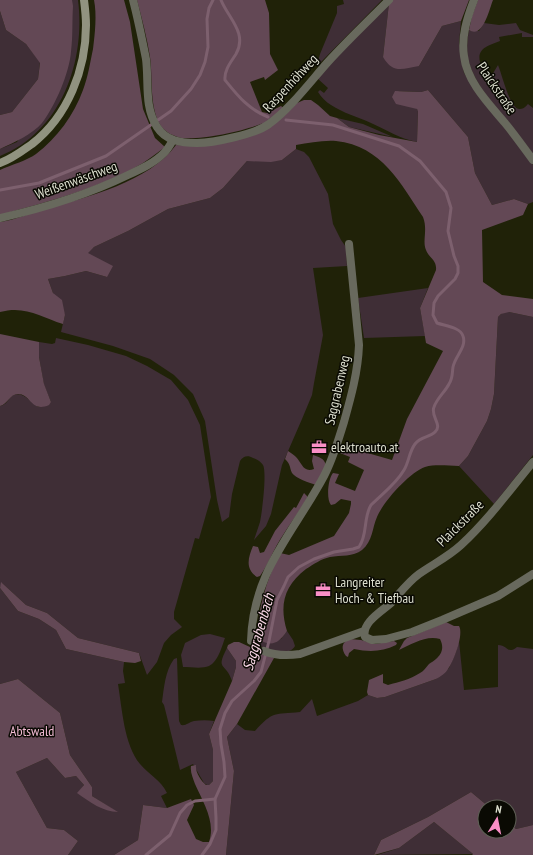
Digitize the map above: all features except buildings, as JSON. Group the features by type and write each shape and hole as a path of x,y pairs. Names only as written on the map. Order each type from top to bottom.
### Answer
{"main road":[{"path":"0,163 21,152 38,139 51,126 64,108 73,89 81,66 85,48 86,24 84,0"}],"street":[{"path":"133,0 146,60 148,102 151,117 166,137 173,140"},
{"name":"Raspenhöhweg","path":"173,140 189,143 218,141 270,124 389,0"},
{"name":"Plaickstraße","path":"474,0 464,33 463,50 466,66 476,86 533,160"},
{"name":"Weißenwäschweg","path":"0,218 37,209 103,187 144,168 156,160 168,148 173,140"},
{"name":"Saggrabenweg","path":"251,641 253,615 260,586 272,561 329,466 339,438 354,384 359,358 359,345 349,244"},
{"name":"Plaickstraße","path":"364,631 367,624 389,605 416,576 451,554 462,544 485,520 533,462"},
{"path":"266,652 285,656 300,654 364,631 366,638 375,640 412,632 498,596 533,574"}],"shaded area":[{"path":"72,0 78,0 78,47 73,70 65,92 54,112 39,130 21,145 0,156 0,149 17,142 71,52"},
{"path":"343,0 382,0 317,66 320,54 337,13 337,6 344,4"},
{"path":"389,3 383,57 419,66 442,26 461,21 459,43 464,73 482,100 522,149 533,165 533,202 528,204 514,199 492,205 475,173 468,137 428,90 421,92 398,91 418,110 417,142 399,137 340,110 327,102 319,94 318,92 320,90 324,93 328,88 317,78"},
{"path":"0,11 6,30 26,44 40,62 38,79 12,112 0,115"},
{"path":"484,23 499,25 516,23 520,30 533,35 533,37 522,37 522,33 499,37 500,41 483,49 480,55 480,60 484,72 488,76 492,75 498,65 507,91 516,108 523,108 528,104 533,108 533,154 488,98 480,86 469,63 467,46 469,30 479,31"},
{"path":"337,118 363,124 393,137 349,127"},
{"path":"296,149 304,152 309,157 328,194 333,224 346,247 347,266 313,268 323,335 312,395 282,465 271,514 266,526 254,540 260,522 263,502 263,465 249,456 241,459 232,494 229,517 222,522 217,500 205,421 193,394 174,375 150,359 113,346 61,332 65,315 53,293 48,279 86,271 107,277 87,253 94,247 128,231 168,209 210,198 223,188 247,161 282,160"},
{"path":"428,288 420,308 425,336 364,338 358,298"},
{"path":"504,312 533,317 533,455 494,504 459,466 468,456 487,421 491,409 494,394 498,317"},
{"path":"56,338 126,356 171,380 188,400 200,425 211,497 199,539 195,538 174,612 174,619 182,627 171,635 164,643 157,662 147,675 139,653 78,638 47,613 26,605 2,583 0,588 0,406 5,404 13,395 17,394 24,396 38,407 51,402 44,385 39,357 39,342 52,344 55,343"},
{"path":"0,588 18,611 39,619 56,630 66,649 124,662 123,671 125,683 118,684 122,715 127,737 130,747 140,764 158,781 167,793 161,796 167,808 143,805 138,840 114,855 68,855 78,841 64,830 47,828 16,772 47,758 65,778 76,776 84,785 78,793 117,812 92,796 92,787 70,755 60,713 18,679 0,684"},
{"path":"287,631 295,646 289,651 275,652 266,649 260,645 257,639 264,642 281,639"},
{"path":"210,634 225,638 215,661 206,667 183,667 181,655 185,643 201,635"},
{"path":"459,641 464,690 498,687 498,645 504,646 509,650 517,647 533,649 533,825 517,829 517,799 479,799 471,792 428,817 381,840 374,855 226,855 234,771 227,737 237,724 245,730 255,731 266,720 275,715 300,712 312,699 317,716 358,701 368,695 377,698 385,697 436,679 449,668"},
{"path":"227,648 236,661 232,681 230,675 222,664"},
{"path":"177,658 179,721 181,725 197,721 214,721 209,734 213,750 213,781 209,785 204,783 193,764 180,770 162,702 167,674 174,659"},
{"path":"434,822 473,854 377,855 399,848"}],"green space":[{"path":"0,0 72,0 73,6 70,61 56,99 47,116 38,127 22,138 0,149 0,115 12,112 38,79 40,63 26,44 6,30 0,11"},
{"path":"94,0 124,0 130,22 143,109 155,138 165,147 143,163 109,180 73,194 0,215 0,170 29,158 44,148 70,117 83,90 93,49 96,18"},
{"path":"137,0 265,0 269,13 270,54 278,70 265,80 264,77 250,82 262,112 267,113 281,106 288,112 297,103 304,100 311,100 330,116 337,118 349,127 379,135 417,142 417,109 396,104 392,97 395,91 421,92 428,90 468,137 475,173 492,205 514,199 528,204 523,215 482,230 483,282 502,295 533,299 533,317 509,312 501,314 498,317 494,394 491,409 487,421 468,456 459,466 442,465 425,467 419,470 398,488 380,511 368,543 362,550 351,555 324,559 306,569 299,575 288,589 285,597 284,613 287,631 281,639 274,643 267,643 257,639 261,606 271,574 280,553 289,555 334,536 349,513 351,501 341,499 335,504 331,505 328,494 331,476 333,473 339,474 335,483 355,491 364,470 348,462 350,457 340,453 343,446 392,460 407,419 443,351 426,343 420,308 436,267 425,247 425,226 423,217 407,192 388,168 366,150 352,144 336,141 321,141 296,145 296,149 282,160 271,162 247,161 223,188 210,198 168,209 128,231 94,247 88,253 113,266 107,277 86,271 48,279 53,293 62,300 65,315 63,324 25,311 9,310 0,312 0,222 79,199 116,186 150,169 164,158 176,145 203,146 230,141 263,123 246,129 201,138 176,137 163,128 157,119 153,102 150,57"},
{"path":"392,0 469,0 461,21 442,26 419,66 398,69 390,66 383,57 389,3"},
{"path":"478,0 493,0 485,22 478,31 474,32 469,30"},
{"path":"0,334 39,342 39,357 44,384 51,402 49,405 38,407 26,397 15,394 0,406"},
{"path":"288,451 296,457 307,470 314,469 312,461 313,455 324,461 326,465 316,485 299,478 292,473 289,464 285,459"},
{"path":"304,493 307,498 280,540 260,576 257,577 253,574 249,567 249,559 253,546 258,547 260,553 264,552 275,531 294,507 296,508"},
{"path":"1,582 26,605 47,613 78,638 139,653 141,661 135,663 124,662 66,649 56,630 39,619 18,611 0,588"},
{"path":"446,622 454,626 459,626 460,635 458,648 453,660 444,674 436,679 385,697 377,698 368,695 369,680 383,674 383,683 388,685 401,681 413,677 421,672 436,659 442,651 442,643 440,639 424,639 399,650 407,638"},
{"path":"350,639 375,644 394,641 397,643 396,645 381,650 365,651 354,649 349,653 348,657 344,653 343,644"},
{"path":"234,642 239,642 274,658 237,724 227,737 234,771 226,855 114,855 138,840 143,805 167,808 191,799 194,805 187,820 196,839 203,842 209,842 211,835 210,820 208,812 195,784 191,766 196,765 196,771 206,785 209,785 213,781 213,750 209,734 232,681 236,667 236,661 227,648 228,645"},
{"name":"Abtswald","path":"18,679 60,713 70,755 92,787 92,796 118,812 112,812 102,808 77,793 84,785 76,776 65,778 47,758 16,772 47,828 64,830 78,841 68,855 0,855 0,684"},
{"path":"471,792 479,799 477,799 477,839 517,839 517,829 533,825 533,855 472,855 473,854 434,822 399,848 374,855 381,840 428,817"}],"waterway":[{"path":"0,190 39,183 106,156 171,111 191,89 200,75 205,62 208,47 207,19 209,8 213,0"},
{"name":"Saggrabenbach","path":"221,0 236,26 240,39 236,54 227,69 225,80 239,97 249,106 268,117"},
{"name":"Saggrabenbach","path":"202,855 210,844 216,830 215,799 225,777 220,729 225,713 232,701 254,681 261,672 277,600 288,577 299,567 314,559 334,552 359,547 364,537 367,515 371,505 401,475 406,467 411,450 417,441 433,434 437,429 438,426 433,410 452,378 454,363 462,348 464,340 459,331 452,327 437,323 433,315 434,303 438,296 455,279 458,273 458,266 448,231 451,208 446,192 420,161 399,146 333,125 286,120"},
{"path":"146,855 170,835 180,813 187,805 195,801 215,799"}],"place":[{"name":"elektroauto.at","path":"319,447"},
{"name":"Langreiter Hoch- & Tiefbau","path":"323,590"}]}
